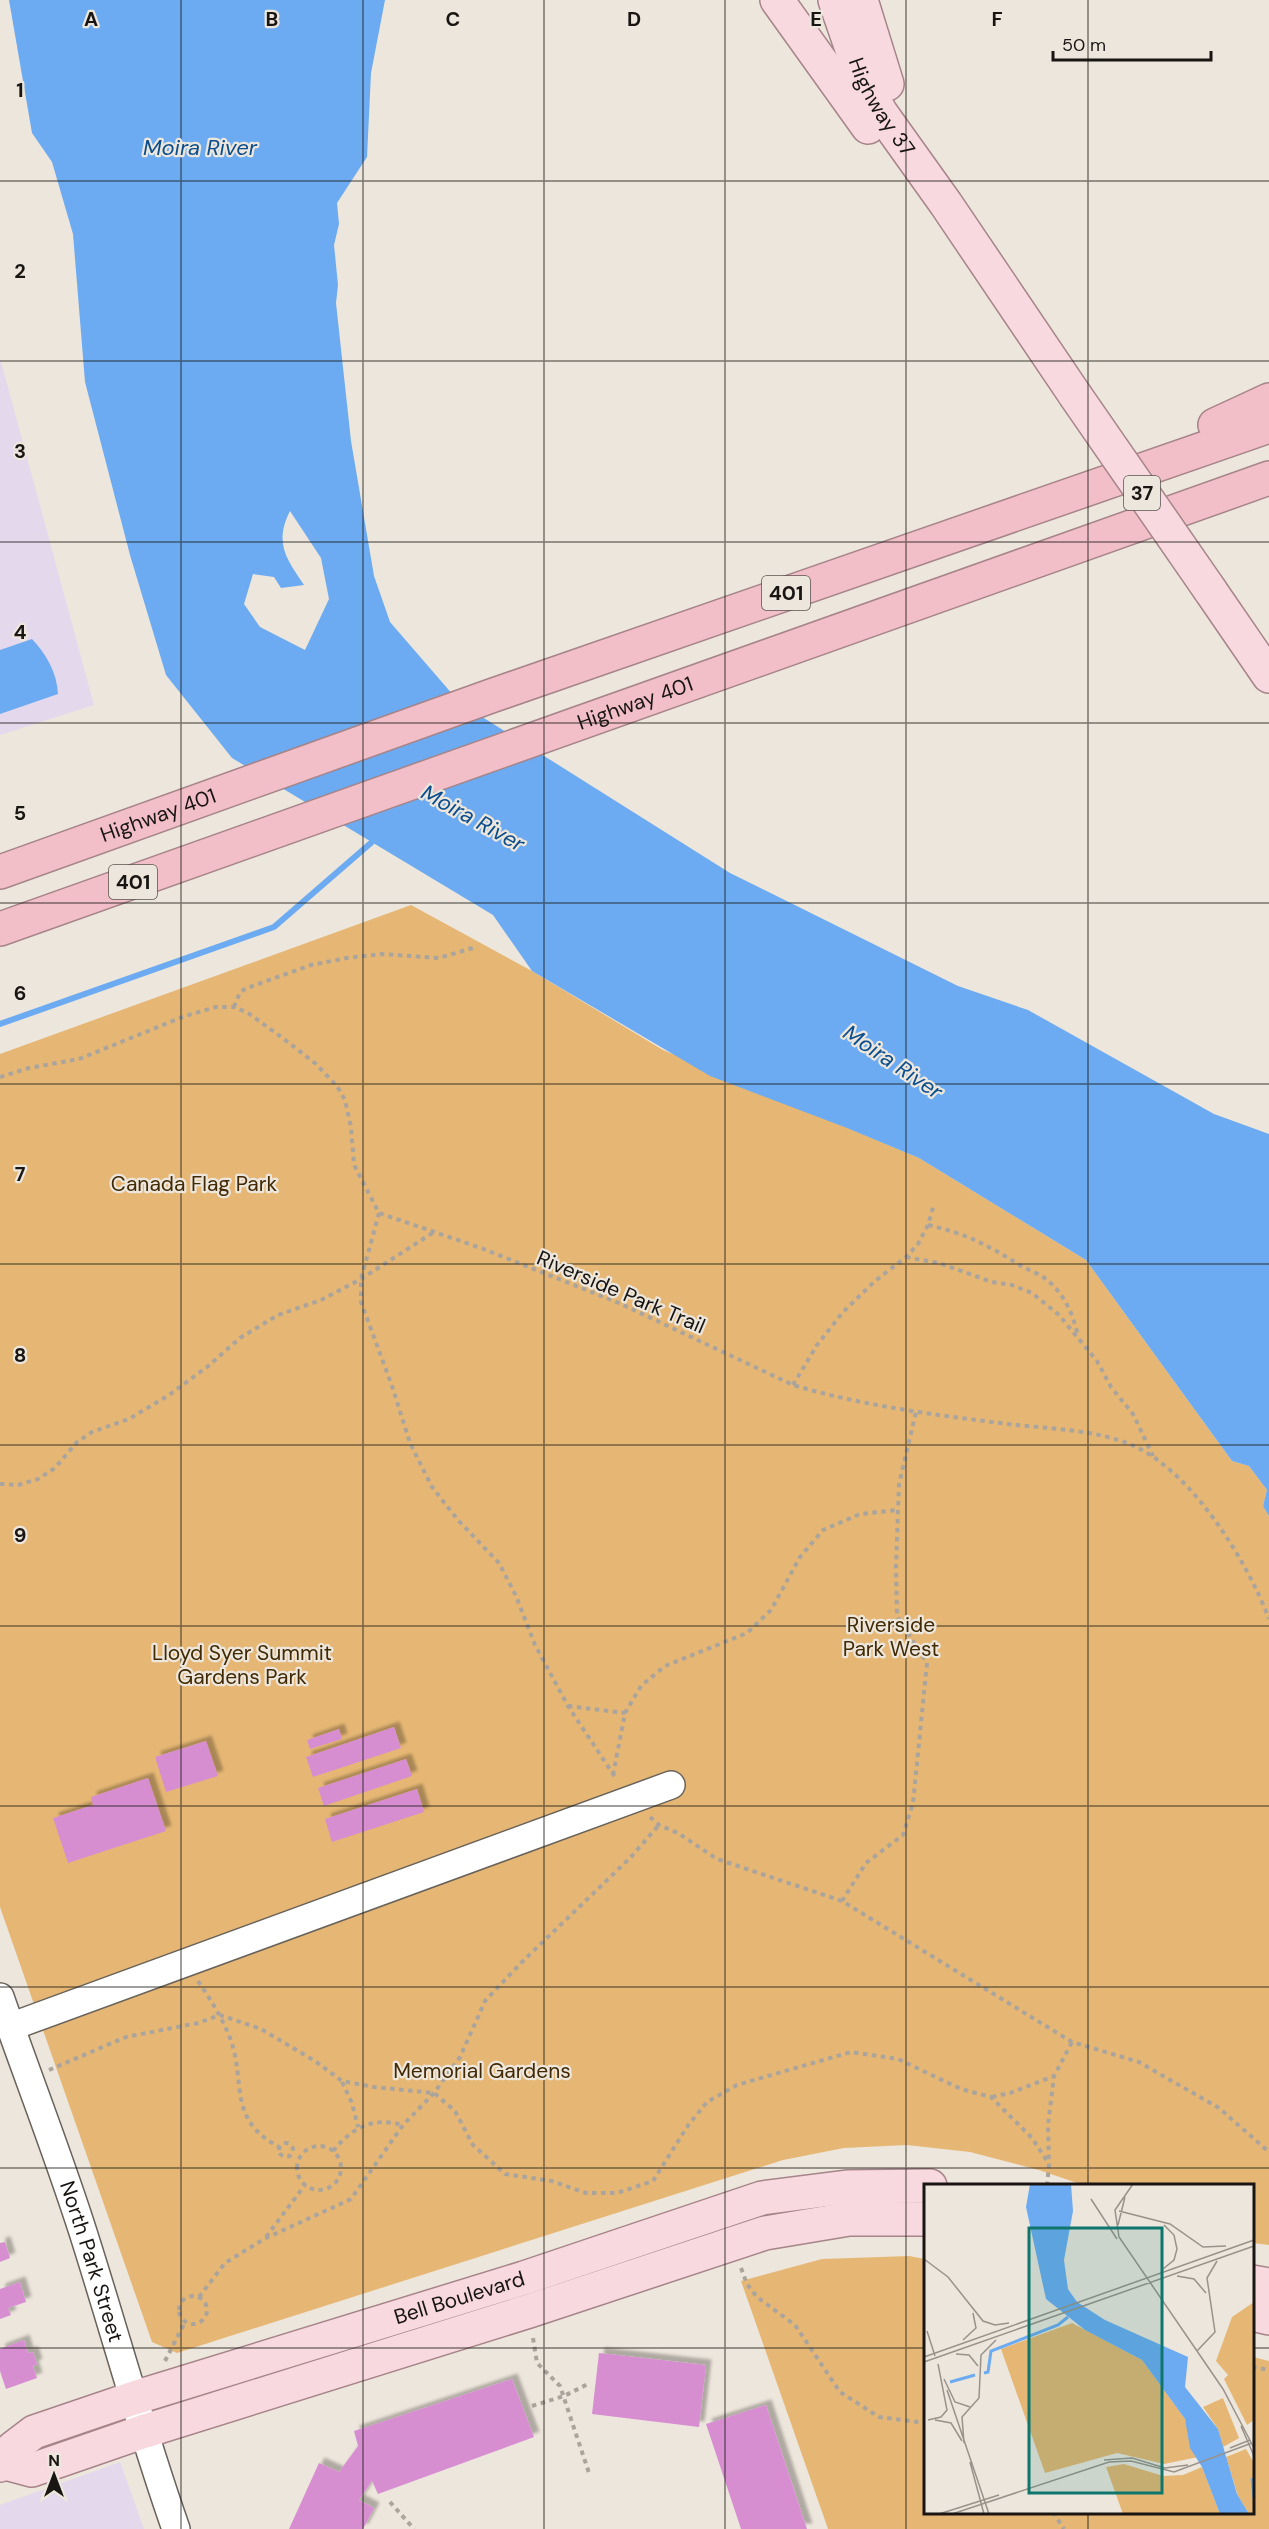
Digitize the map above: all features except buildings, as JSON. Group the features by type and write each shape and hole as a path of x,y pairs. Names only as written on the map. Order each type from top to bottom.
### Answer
{"highway":[{"path":"1081,490 1269,400"},
{"name":"Highway 401","path":"0,872 491,696 1269,426"},
{"name":"Highway 401","path":"7,927 1269,478"},
{"path":"1061,551 1269,492"},
{"path":"0,849 197,802"}],"main road":[{"path":"777,0 902,172 1033,335"},
{"name":"Highway 37","path":"834,0 848,45 872,98 1269,676"},
{"name":"Highway 37","path":"861,0 888,87 914,145 946,204"},
{"name":"Bell Boulevard","path":"924,2186 847,2187 762,2198 524,2278 134,2398 34,2432 14,2448 3,2464 32,2470 142,2432 529,2311 765,2233 849,2219 924,2219"},
{"path":"1254,2282 1269,2285"},
{"path":"1254,2314 1269,2318"}],"street":[{"path":"10,2027 671,1785"},
{"name":"North Park Street","path":"0,1997 81,2226 134,2398 142,2432 176,2529"}],"path":[{"path":"234,1007 240,992 247,988 311,965 382,954 439,958 476,947"},
{"path":"0,1077 29,1068 79,1059 185,1016 216,1007 234,1007 248,1013 316,1064 337,1086 345,1100 354,1164 379,1213 361,1279 361,1302 410,1443 432,1487 458,1520 500,1563 535,1645 568,1706 631,1799 659,1825 678,1833 717,1859 842,1901 1072,2042 1139,2062 1219,2108 1269,2152"},
{"path":"793,1385 817,1346 843,1312 918,1244 928,1225 934,1204"},
{"name":"Riverside Park Trail","path":"379,1213 435,1231 619,1303 793,1385 916,1412 1102,1437 1133,1446 1153,1456 1193,1492 1223,1533 1262,1599 1269,1619"},
{"path":"928,1225 959,1232 978,1240 1043,1277 1061,1295 1074,1317 1078,1337"},
{"path":"0,1484 18,1485 38,1479 55,1467 77,1442 92,1432 129,1419 169,1395 240,1338 278,1315 321,1300 361,1279 435,1231"},
{"path":"906,1257 939,1263 1032,1293 1059,1315 1097,1360 1111,1387 1133,1414 1153,1456"},
{"path":"842,1901 866,1863 903,1835 914,1803 927,1663 897,1616 899,1484 916,1412"},
{"path":"613,1775 625,1713 641,1686 665,1666 747,1633 771,1610 800,1557 823,1530 860,1514 898,1510"},
{"path":"568,1706 625,1713"},
{"path":"199,2297 225,2263 264,2239 351,2199 403,2125 434,2094 460,2057 485,2001 630,1858 659,1825"},
{"path":"187,1962 220,2015 230,2039 237,2064 239,2092 243,2108 252,2127 279,2147 279,2152 284,2157 293,2153"},
{"path":"29,2079 126,2037 198,2023 220,2015 261,2029 315,2061 342,2081 434,2094 455,2111 473,2145 505,2174 552,2181 586,2193 616,2193 653,2181 689,2124 707,2102 737,2085 851,2052 898,2059 961,2089 991,2097 1010,2093 1054,2076"},
{"path":"1047,2184 1048,2125 1054,2076 1072,2042"},
{"path":"342,2081 352,2103 358,2127"},
{"path":"991,2097 1032,2138 1049,2164"},
{"path":"333,2151 358,2127 372,2122 388,2121 403,2125"},
{"path":"279,2147 283,2143 288,2143 292,2146 293,2153"},
{"path":"319,2146 333,2151 341,2164 338,2180 327,2189 319,2190 305,2185 297,2172 300,2157 305,2151 319,2146"},
{"path":"293,2153 300,2157"},
{"path":"264,2239 305,2185"},
{"path":"739,2265 747,2284 757,2297 795,2325 840,2392 879,2417 924,2423"},
{"path":"189,2296 199,2297 207,2305 207,2314 204,2319 195,2324 185,2322 179,2313 181,2302 189,2296"},
{"path":"165,2362 185,2322"},
{"path":"532,2334 537,2363 560,2386 589,2473"},
{"path":"1254,2367 1269,2370"},
{"path":"532,2406 564,2397 590,2383"},
{"path":"390,2502 414,2529"},
{"path":"1054,2514 1064,2529"}],"shaded area":[{"path":"0,358 94,705 0,735"},
{"path":"120,2462 144,2529 0,2529 0,2505"}],"green space":[{"name":"Riverside Park West","path":"411,905 532,971 663,1050 919,1158 1086,1260 1232,1461 1249,1466 1267,1490 1263,1506 1269,1516 1269,2245 1254,2243 1254,2184 1080,2184 1039,2170 970,2152 907,2145 844,2148 783,2160 177,2353 152,2342 0,1907 0,1054"},
{"path":"909,2256 924,2259 924,2514 1254,2514 1254,2357 1269,2361 1269,2529 828,2529 741,2281 822,2259"}],"water":[{"name":"Moira River","path":"9,0 385,0 371,73 367,157 337,203 339,224 334,245 338,285 336,303 351,441 374,576 390,622 460,703 730,873 958,986 1028,1010 1214,1114 1269,1134 1269,1516 1263,1506 1267,1490 1249,1466 1232,1461 1086,1260 919,1158 710,1076 532,971 493,915 232,758 166,675 130,555 85,382 73,234 52,162 32,133","holes":["290,511 321,558 329,599 305,650 260,627 244,604 253,574 274,577 281,588 304,585 284,550 283,532"]},
{"path":"32,639 50,664 58,694 0,714 0,650"}],"waterway":[{"path":"0,1024 274,927 372,842"}],"park label":[{"name":"Canada Flag Park","path":"194,1184"},
{"name":"Lloyd Syer Summit Gardens Park","path":"242,1665"},
{"name":"Memorial Gardens","path":"482,2071"}]}
